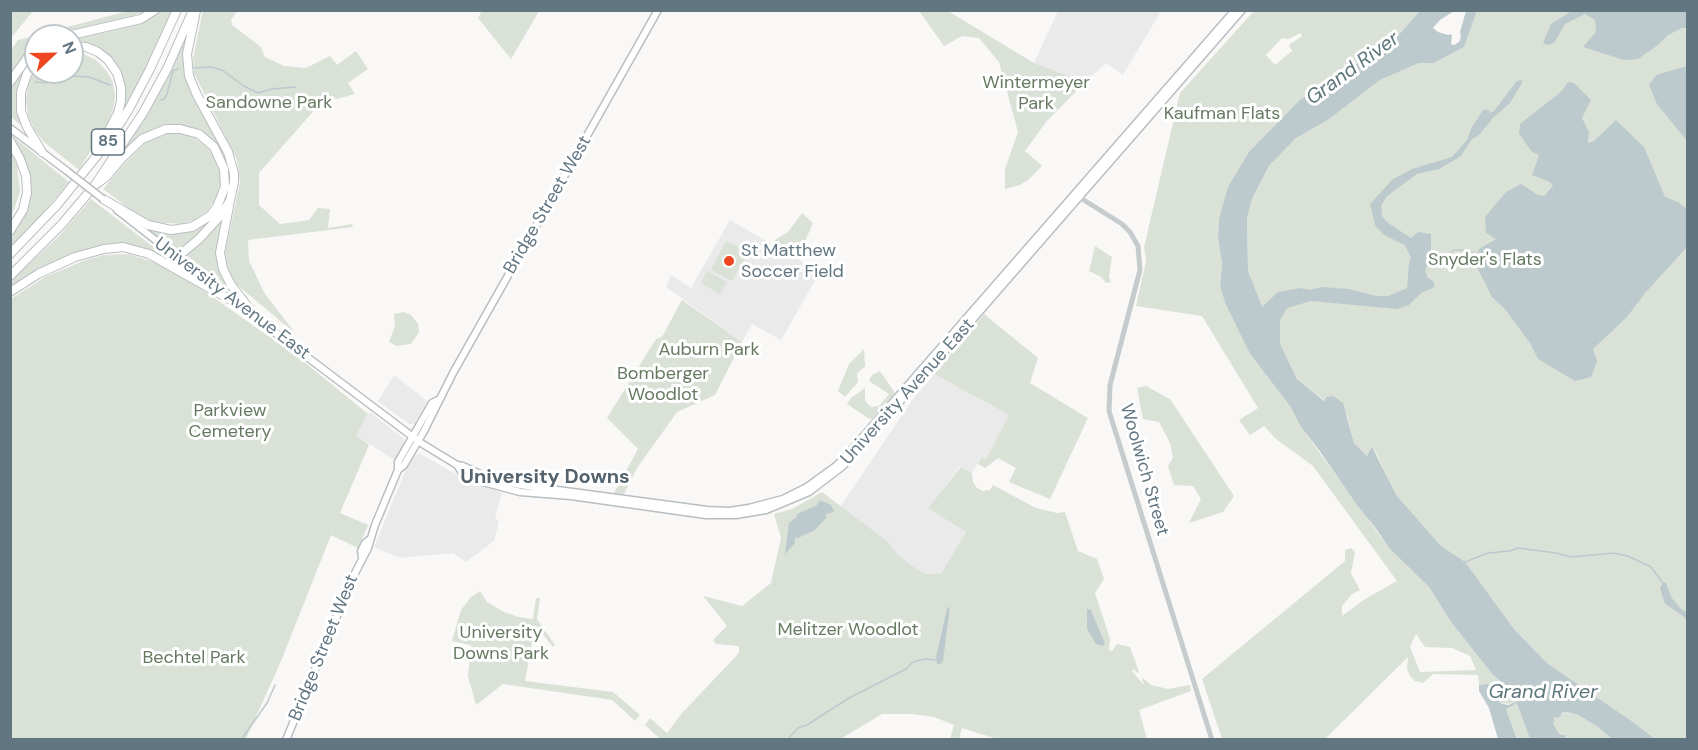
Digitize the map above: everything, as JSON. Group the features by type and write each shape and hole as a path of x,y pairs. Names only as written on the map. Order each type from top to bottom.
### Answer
{"highway":[{"path":"84,32 141,19 155,10"},
{"name":"85","path":"10,254 57,205 91,164 129,109 177,10"},
{"path":"195,10 187,54 189,76 228,152 234,173 220,253 223,269 231,285 255,316"},
{"name":"85","path":"10,276 62,224 94,185 143,113 195,10"},
{"path":"84,47 98,52 108,60 117,73 122,100 118,113 91,164"},
{"path":"10,82 24,63"},
{"path":"24,83 21,92 21,111 27,127 42,152"},
{"path":"94,185 107,176 142,139 165,129 180,129 199,134 214,147 224,169 225,187 218,207 210,216 192,227 171,230 148,225 103,199"},
{"path":"10,141 26,176 27,194 22,210 10,231"},
{"path":"176,258 214,224 230,201"},
{"path":"10,292 38,274 75,257 104,249 123,247 149,254 236,303"}],"main road":[{"name":"Bridge Street West","path":"286,740 362,557 361,551 370,539 398,470 404,465 415,438 437,406 438,400 658,10"},
{"name":"University Avenue East","path":"10,128 176,258 415,438 457,465 489,478 520,485 707,510 749,508 783,500 807,487 836,466 1235,10"},
{"name":"University Avenue East","path":"457,465 461,471 473,477 510,490 706,515 766,510 809,492 848,462 1242,10"}],"street":[{"name":"Woolwich Street","path":"1078,197 1122,224 1131,232 1138,246 1140,270 1110,385 1109,411 1212,740"}],"shaded area":[{"path":"1058,11 1161,11 1123,75 1106,63 1085,82 1034,63"},
{"path":"730,220 820,272 781,340 752,324 742,342 666,287 671,275 691,288"},
{"path":"934,374 1009,415 986,459 981,458 972,473 960,467 929,507 966,532 935,586 840,507 913,399"},
{"path":"394,375 427,401 414,424 409,424 378,401"},
{"path":"370,412 404,439 404,445 396,461 355,435"},
{"path":"419,453 450,471 502,493 495,519 499,521 494,541 466,562 453,553 400,558 374,547 407,467 411,459"}],"green space":[{"name":"Sandowne Park","path":"203,10 237,11 231,20 232,25 261,47 265,57 284,66 306,68 330,56 337,65 356,51 368,69 348,83 355,94 318,106 259,173 259,205 280,224 309,220 318,208 330,209 328,228 352,224 353,227 248,240 249,261 265,294 296,334 236,284 229,271 225,253 240,182 237,160 194,73 193,58"},
{"path":"482,10 539,11 511,59 478,18"},
{"path":"10,11 33,11 11,38"},
{"path":"128,11 146,11 122,20 84,28 84,24 79,24"},
{"path":"160,11 172,11 146,69 124,106 125,84 119,68 101,50 84,44 84,34 145,20"},
{"name":"Wintermeyer Park","path":"919,11 948,11 1034,63 1085,82 1046,122 1025,151 1042,166 1020,185 1005,189 1005,169 1018,132 999,62 979,38 962,36 944,46"},
{"name":"Kaufman Flats","path":"1254,11 1421,11 1395,39 1348,68 1219,219 1218,237 1222,264 1220,286 1225,303 1250,354 1290,406 1301,427 1389,548 1429,587 1451,622 1520,705 1530,739 1517,739 1506,709 1514,704 1500,703 1492,689 1484,684 1479,685 1478,675 1433,674 1423,683 1415,681 1407,669 1408,657 1325,739 1222,739 1202,679 1345,561 1345,550 1351,548 1355,552 1351,573 1360,590 1352,594 1342,606 1342,616 1365,599 1397,581 1313,466 1276,439 1264,426 1250,435 1239,420 1258,408 1202,316 1136,306 1146,261 1144,247 1180,93","holes":["1300,33 1302,36 1289,45 1292,51 1275,65 1266,55 1282,38 1289,39","1416,634 1425,647 1452,648 1470,656 1476,670 1420,672 1410,647"]},
{"name":"Snyder's Flats","path":"1477,11 1687,11 1687,612 1681,610 1672,598 1666,583 1665,604 1684,617 1687,623 1687,739 1655,739 1547,663 1514,629 1465,563 1441,546 1397,496 1375,451 1367,456 1354,443 1347,415 1297,379 1261,308 1248,271 1247,218 1252,199 1269,166 1296,138 1328,120 1380,80 1419,63 1434,63 1464,47"},
{"path":"185,37 187,38 185,69 230,164 233,185 229,198 208,227 177,252 147,229 170,232 196,228 226,195 229,182 228,168 223,155 214,142 203,133 193,128 174,125 158,127 142,135 129,146 127,145 157,97"},
{"path":"24,38 24,57 11,76 11,50 18,40"},
{"path":"84,54 96,60 106,70 113,82 115,96 113,110 107,124 79,170 43,141 28,115 26,100 28,84 84,84"},
{"path":"24,70 25,129 11,117 10,89"},
{"path":"178,133 193,137 205,145 214,156 220,170 220,185 216,199 207,211 195,220 181,224 153,222 135,213 103,189 149,140 163,134"},
{"path":"11,135 69,182 11,247 11,234 29,191"},
{"path":"11,150 17,166 20,192 11,218"},
{"path":"91,199 173,262 172,264 157,255 105,247 11,289 11,281 60,235"},
{"path":"802,213 813,223 798,257 773,241 788,232"},
{"path":"223,219 220,239 230,291 183,257"},
{"name":"St Matthew Soccer Field","path":"726,241 748,252 732,281 711,270"},
{"path":"1095,246 1112,257 1109,276 1111,282 1106,283 1101,277 1089,271"},
{"path":"128,254 154,262 187,279 298,357 368,414 356,435 369,445 340,513 368,525 358,548 331,535 281,661 246,739 11,740 11,299 45,277 83,261 103,255"},
{"name":"St Matthew Soccer Field","path":"707,271 727,282 720,294 701,283"},
{"name":"Bomberger Woodlot","path":"682,300 742,342 715,395 677,412 637,468 624,494 614,493 638,449 607,418 656,339 662,337"},
{"path":"404,312 411,315 418,324 419,332 411,344 397,346 389,342 395,326 394,314"},
{"path":"984,314 1038,358 1030,383 1088,418 1050,499 1009,482 1016,468 998,458 985,468 978,464 981,458 986,459 1009,415 934,374"},
{"path":"864,349 865,366 857,374 858,382 845,397 838,391 849,364"},
{"path":"880,371 895,393 872,419 847,404 851,398 865,388 865,401 871,407 879,406 889,394 869,381 872,375"},
{"path":"1146,386 1170,399 1234,496 1223,512 1189,523 1201,499 1193,486 1174,485 1168,466 1173,458 1170,443 1159,422 1143,419 1137,388"},
{"name":"Melitzer Woodlot","path":"961,467 972,473 973,482 983,491 990,490 993,485 1036,508 1057,513 1065,512 1078,551 1097,559 1104,579 1095,593 1110,639 1109,650 1112,651 1117,644 1130,647 1139,672 1137,673 1134,669 1132,671 1143,684 1143,678 1151,685 1168,689 1190,685 1191,691 1139,710 1147,739 997,739 962,728 959,739 950,739 954,725 934,717 912,714 882,714 839,740 660,739 645,725 650,718 667,733 683,712 739,653 739,646 716,644 713,640 727,626 703,596 742,606 771,583 781,538 774,514 792,509 822,492 889,543 898,555 912,566 924,574 941,574 966,532 928,508"},
{"name":"University Downs Park","path":"480,591 487,602 504,612 533,619 536,598 540,598 537,619 555,645 553,647 537,627 534,631 525,681 613,692 640,715 635,721 612,700 503,684 476,705 468,676 471,645 452,641 461,610 471,597"},
{"path":"1567,712 1578,715 1598,727 1612,739 1565,739 1562,733 1560,735 1554,727 1553,718"}],"water":[{"name":"Grand River","path":"1421,10 1454,11 1440,20 1433,28 1438,32 1452,34 1451,44 1454,45 1461,37 1460,32 1466,11 1477,11 1464,47 1434,63 1419,63 1380,80 1328,120 1296,138 1269,166 1252,199 1247,218 1248,271 1262,307 1278,292 1301,288 1310,290 1321,287 1349,289 1376,296 1389,296 1407,288 1411,258 1405,245 1384,235 1375,225 1370,204 1393,179 1412,169 1452,157 1467,140 1483,110 1489,110 1489,113 1494,111 1516,82 1523,81 1510,103 1479,135 1472,139 1461,156 1439,169 1417,174 1387,196 1381,206 1382,216 1388,223 1411,238 1418,232 1431,234 1431,257 1425,271 1435,287 1421,293 1409,305 1397,309 1311,301 1287,308 1280,320 1280,344 1297,379 1324,401 1327,397 1333,396 1343,403 1354,443 1367,456 1372,447 1397,496 1441,546 1465,562 1514,629 1547,663 1655,739 1612,739 1578,715 1567,712 1562,713 1560,717 1553,718 1559,734 1565,735 1565,739 1530,739 1517,703 1506,709 1517,739 1498,739 1489,708 1479,691 1479,685 1488,684 1500,703 1508,705 1517,702 1451,622 1429,587 1389,548 1357,505 1301,427 1290,406 1250,354 1225,303 1220,286 1222,264 1218,237 1219,219 1228,187 1249,152 1300,100 1395,39"},
{"path":"1569,11 1687,11 1687,28 1668,35 1638,59 1624,60 1583,47 1596,32 1595,20 1585,14 1565,24 1554,43 1548,45 1543,43 1551,24"},
{"path":"1688,66 1687,141 1657,104 1649,85 1656,75"},
{"path":"1568,82 1574,83 1591,100 1582,118 1589,132 1588,143 1594,141 1616,120 1644,147 1665,197 1678,202 1688,210 1687,247 1626,318 1593,349 1597,361 1591,377 1575,381 1538,359 1530,343 1505,309 1492,297 1475,263 1479,249 1496,239 1486,233 1485,217 1506,192 1521,184 1538,195 1544,196 1553,186 1550,182 1532,175 1539,155 1531,151 1519,133 1520,124 1562,91"},
{"path":"820,500 831,505 834,512 826,514 826,518 815,530 798,538 795,537 795,543 785,554 789,523 797,517 797,514 817,505"},
{"path":"1663,583 1666,583 1672,598 1681,609 1687,612 1687,623 1684,617 1665,604 1660,588"},
{"path":"950,606 943,661 937,664 936,657 947,609"},
{"path":"1087,609 1091,610 1105,644 1102,646 1096,644 1087,629"}],"waterway":[{"path":"193,68 211,67 222,70 258,93 271,89 296,87"},
{"path":"160,100 164,99 167,94 173,71 178,69"},
{"path":"84,77 110,85"},
{"path":"1431,257 1442,259 1454,250 1478,254"},
{"path":"1465,562 1488,553 1518,548 1571,557 1614,553 1628,556 1651,567 1663,583"},
{"path":"787,740 798,728 807,725 849,698 906,669 913,662 925,659 937,660"},
{"path":"241,740 267,703 275,685"}],"place":[{"name":"St Matthew Soccer Field","path":"729,261"}],"district":[{"name":"University Downs","path":"545,478"}],"park label":[{"name":"Auburn Park","path":"709,350"},
{"name":"Parkview Cemetery","path":"230,421"},
{"name":"Bechtel Park","path":"194,658"}]}
